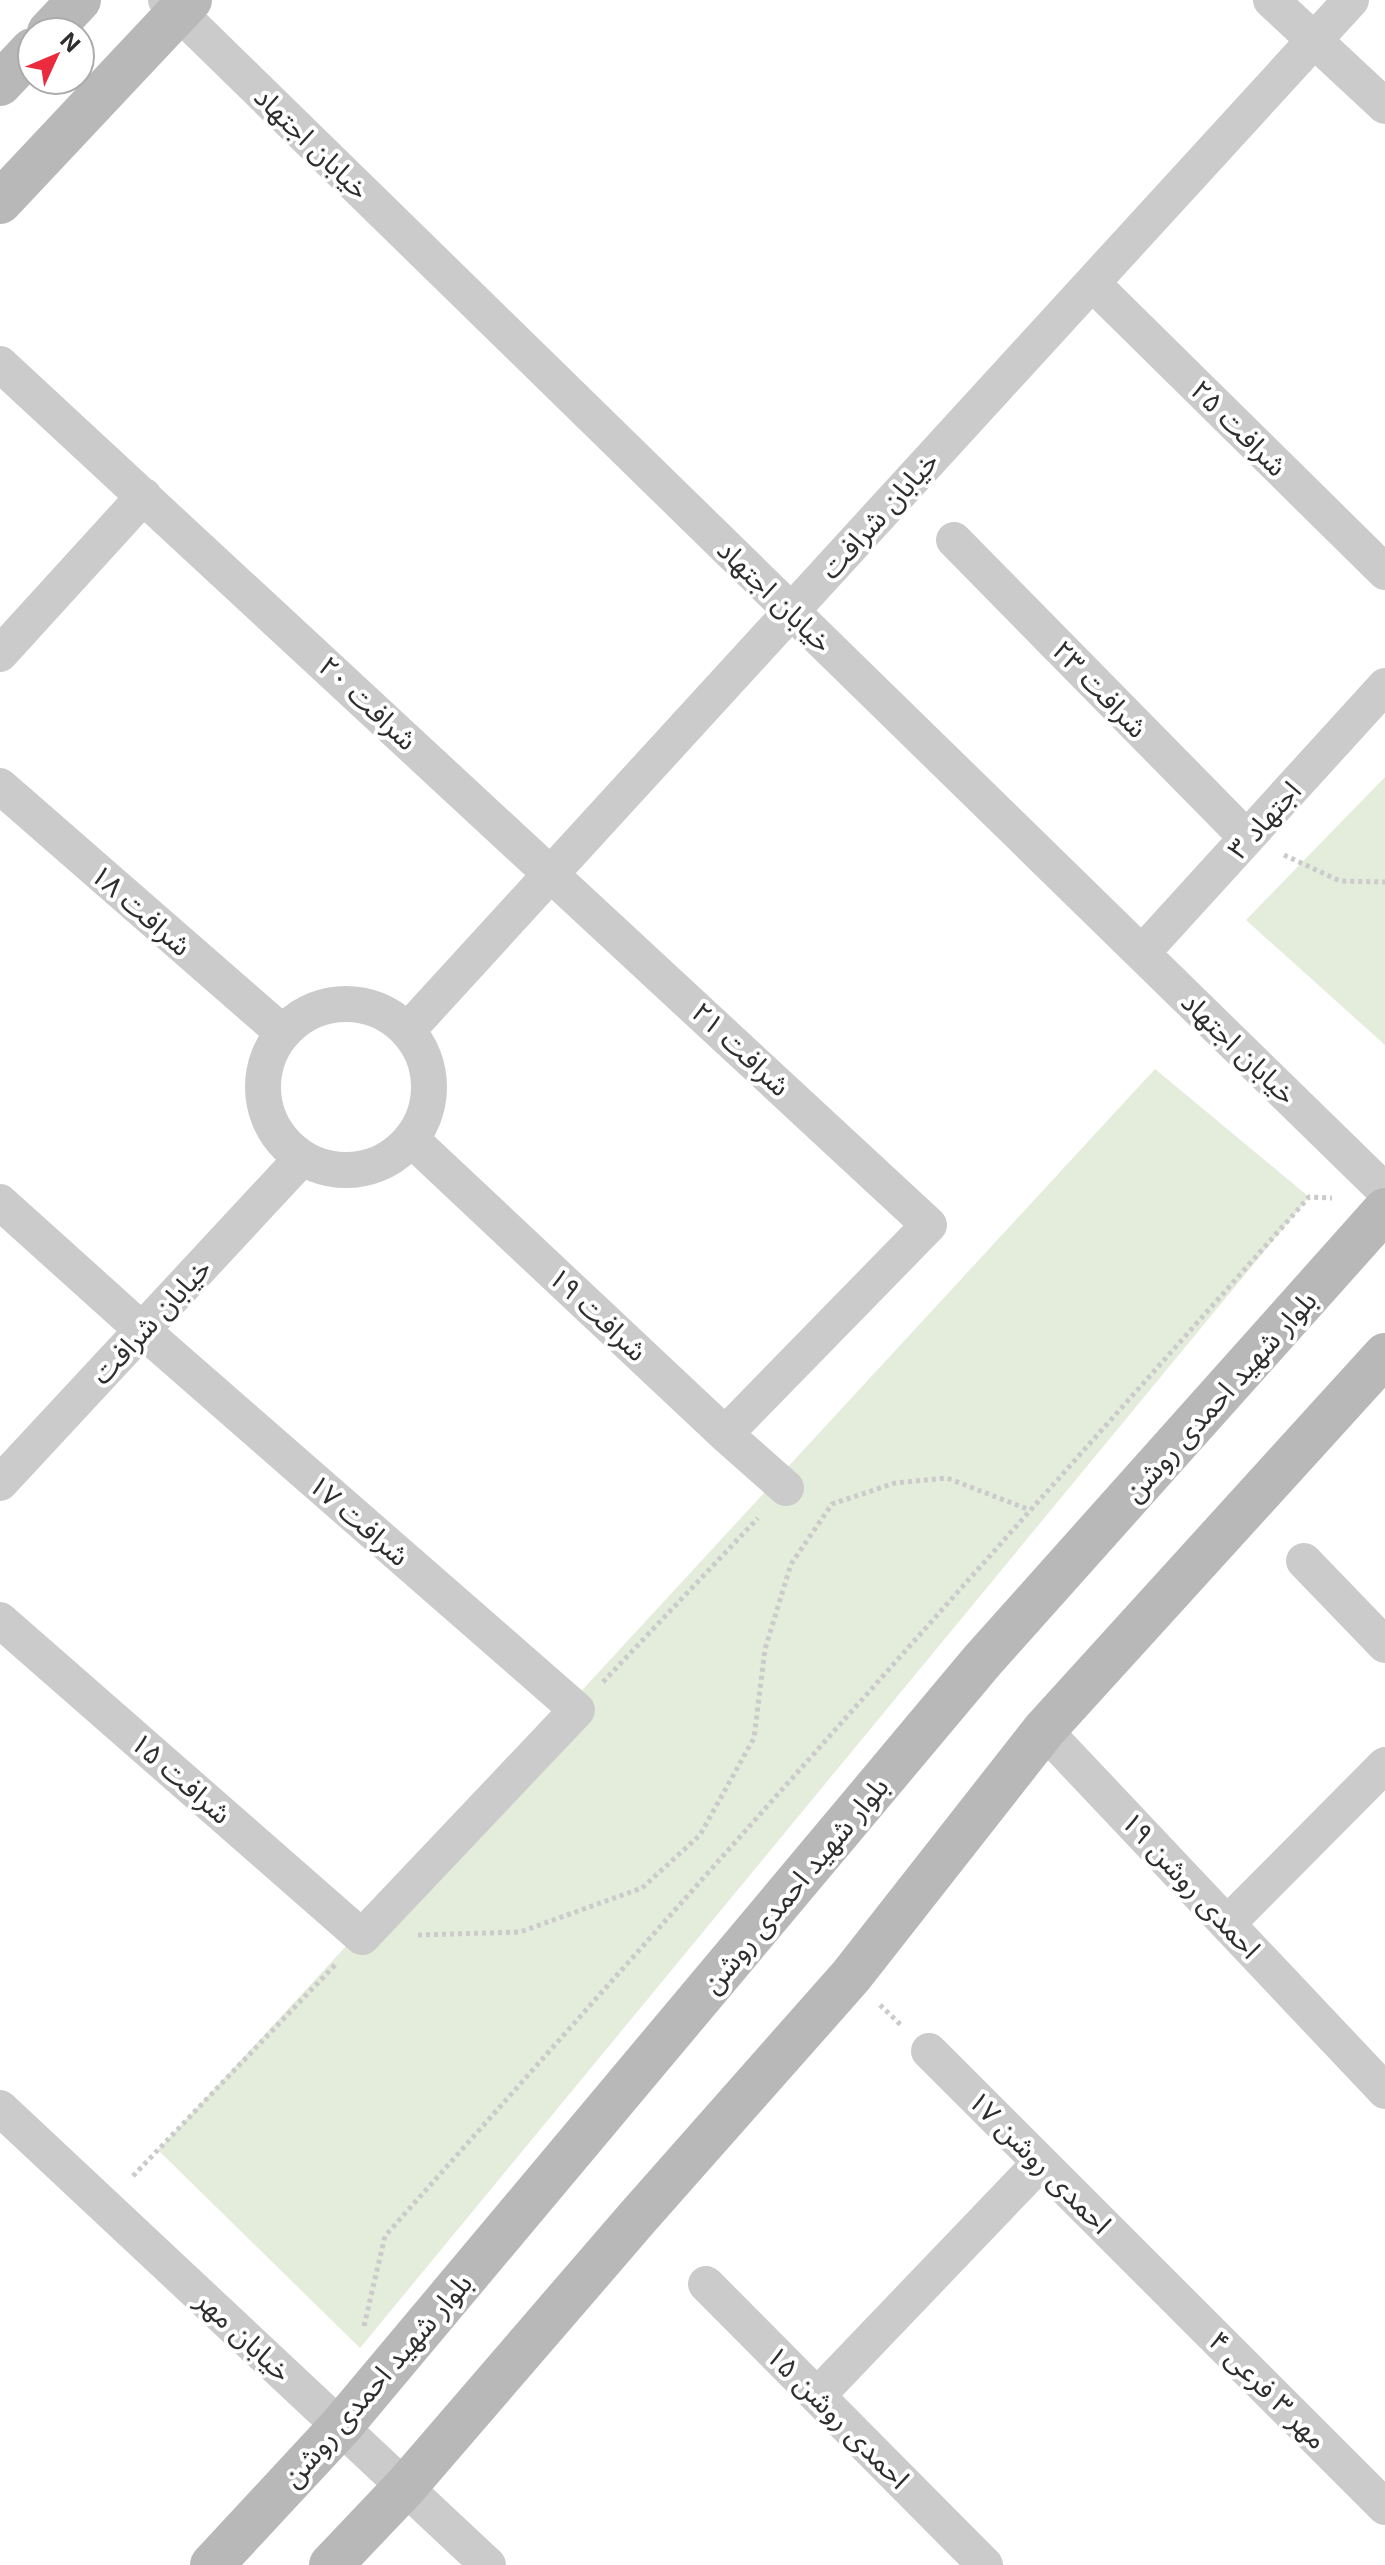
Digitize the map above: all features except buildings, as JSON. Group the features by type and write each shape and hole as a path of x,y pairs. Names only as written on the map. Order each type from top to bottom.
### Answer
{"main road":[{"path":"64,16 79,0"},
{"path":"0,202 178,4"},
{"path":"0,84 16,67"},
{"name":"بلوار شهید احمدی روشن","path":"212,2565 341,2426 982,1661 1385,1210"},
{"path":"331,2565 406,2486 851,1976 1044,1730 1385,1355"}],"street":[{"path":"1271,0 1385,106"},
{"name":"خیابان شرافت","path":"407,1031 1351,0"},
{"name":"خیابان اجتهاد","path":"178,4 791,612 1385,1191"},
{"name":"شرافت ۲۵","path":"1092,283 1385,572"},
{"name":"شرافت ۲۰","path":"0,364 552,874"},
{"path":"0,654 144,496"},
{"name":"شرافت ۲۳","path":"954,540 1247,838"},
{"name":"اجتهاد ۳","path":"1142,953 1385,686"},
{"name":"شرافت ۱۸","path":"0,786 283,1033"},
{"name":"شرافت ۲۱","path":"552,874 929,1225 725,1434"},
{"path":"331,1005 360,1006 387,1015 407,1031 422,1053 429,1078 428,1104 419,1129 402,1149 381,1163 355,1170 329,1169 302,1158 281,1139 267,1114 263,1086 268,1057 283,1033 305,1015 331,1005"},
{"name":"شرافت ۱۹","path":"411,1139 786,1488"},
{"name":"خیابان شرافت","path":"0,1483 302,1158"},
{"name":"شرافت ۱۷","path":"0,1202 577,1710"},
{"path":"1304,1561 1385,1645"},
{"name":"شرافت ۱۵","path":"0,1620 362,1937"},
{"path":"362,1937 577,1710"},
{"name":"احمدی روشن ۱۹","path":"1044,1730 1385,2091"},
{"path":"1228,1923 1385,1765"},
{"name":"احمدی روشن ۱۷","path":"929,2051 1151,2272"},
{"name":"خیابان مهر","path":"0,2108 488,2565"},
{"path":"817,2396 1040,2163"},
{"name":"مهر ۳ فرعی ۴","path":"1151,2272 1385,2507"},
{"name":"احمدی روشن ۱۵","path":"706,2284 978,2558"}],"path":[{"path":"1247,838 1340,881 1385,882"},
{"path":"363,2334 385,2236 1309,1197 1339,1198"},
{"path":"104,2206 362,1937 520,1932 642,1888 700,1835 754,1738 765,1649 791,1564 832,1504 895,1483 947,1478 1030,1510"},
{"path":"577,1710 786,1488"},
{"path":"851,1976 929,2051"}],"green space":[{"path":"1385,777 1385,1045 1246,920"},
{"path":"1155,1069 1309,1197 360,2348 158,2150"}]}
